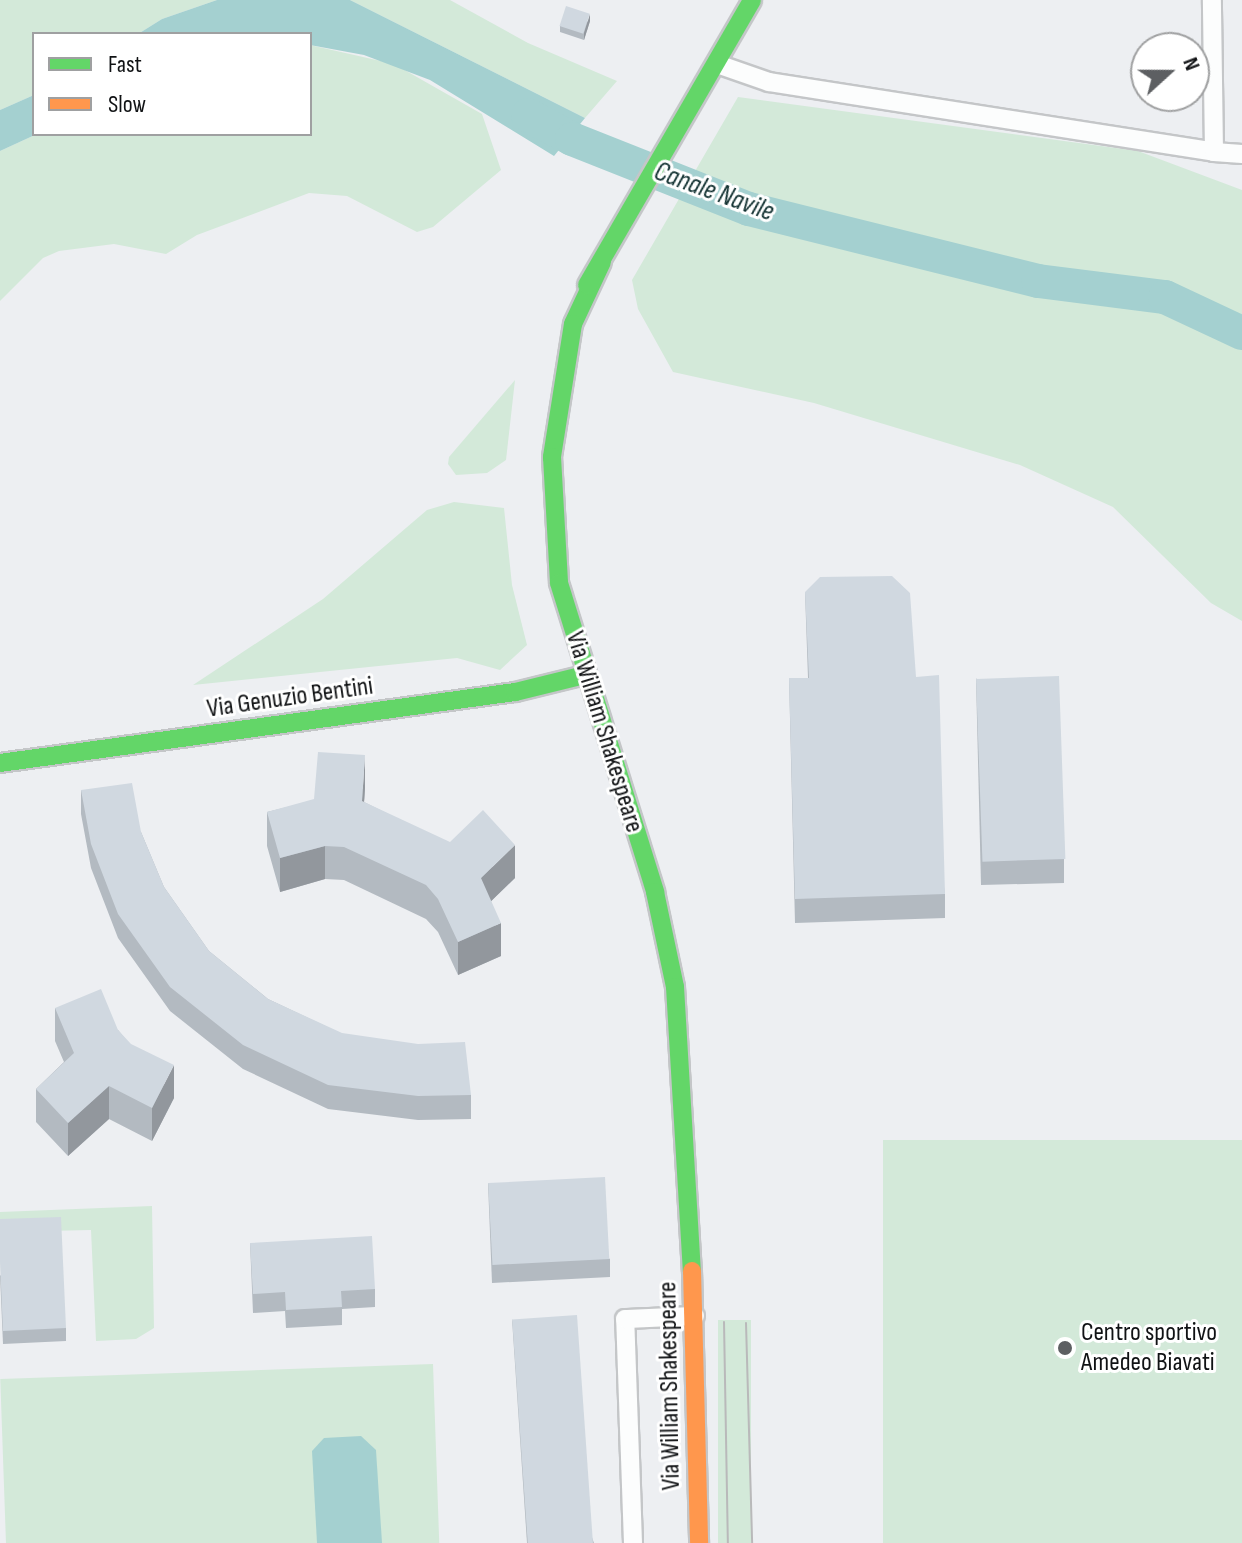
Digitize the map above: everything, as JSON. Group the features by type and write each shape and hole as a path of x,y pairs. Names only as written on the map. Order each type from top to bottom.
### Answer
{"main road":[{"path":"712,72 752,0"},
{"name":"Via William Shakespeare","path":"548,347 602,262 712,72"},
{"name":"Via William Shakespeare","path":"602,262 573,324 552,457 559,583 585,675 655,892 675,987 695,1316 699,1543"},
{"name":"Via William Shakespeare","path":"550,656 560,691"},
{"name":"Via Genuzio Bentini","path":"0,763 560,691 585,675"},
{"name":"Via William Shakespeare","path":"655,996 683,1085"}],"lane":[{"path":"1212,0 1214,152"},
{"path":"712,72 1242,154"},
{"path":"633,1543 625,1319 695,1316"}],"green space":[{"path":"0,0 217,0 162,19 141,32 32,32 32,96 0,110"},
{"path":"350,0 450,0 528,43 617,81 585,118"},
{"path":"312,45 394,64 482,114 501,170 433,227 417,232 347,196 309,193 197,235 166,254 114,244 59,251 43,258 0,301 0,151 33,136 312,136"},
{"path":"738,97 1138,151 1242,190 1242,621 1211,603 1113,507 1020,465 814,403 673,372 638,309 632,280"},
{"path":"515,380 506,460 487,473 456,475 448,464 449,457"},
{"path":"454,502 504,508 512,585 527,645 500,670 457,658 193,685 323,599 427,510"},
{"name":"Centro sportivo Amedeo Biavati","path":"883,1140 1242,1140 1242,1543 883,1543"},
{"path":"152,1206 154,1328 136,1339 96,1341 91,1230 0,1232 0,1212"},
{"path":"718,1320 751,1320 751,1543 718,1543"},
{"path":"433,1364 439,1543 6,1543 0,1379"}],"water":[{"path":"217,0 350,0 585,118 554,156 430,80 364,55 312,45 312,32 141,32 162,19"},
{"path":"32,96 33,136 0,151 0,110"},
{"path":"361,1436 376,1450 382,1543 317,1543 312,1451 324,1438"}],"building":[{"path":"566,6 590,14 583,34 560,26"},
{"path":"892,576 910,593 916,677 939,675 945,894 795,899 789,678 809,678 805,592 820,577"},
{"path":"1059,676 1065,859 982,862 976,679"},
{"path":"318,752 365,755 362,801 450,842 483,810 515,845 481,878 501,923 458,942 438,899 426,885 344,847 325,846 280,858 267,812 314,799"},
{"path":"132,783 141,832 164,887 209,951 268,999 342,1033 418,1044 465,1042 471,1095 418,1096 328,1085 243,1045 170,987 118,914 91,844 81,790"},
{"path":"101,989 118,1030 131,1044 174,1065 152,1108 109,1086 68,1123 36,1089 74,1053 55,1008"},
{"path":"605,1177 609,1259 492,1265 488,1183"},
{"path":"61,1217 66,1328 3,1331 0,1219"},
{"path":"372,1236 375,1289 341,1291 342,1307 286,1310 285,1292 253,1294 250,1243"},
{"path":"577,1315 593,1543 528,1543 512,1320"}],"waterway":[{"name":"Canale Navile","path":"528,115 572,139 749,209 1038,281 1165,297 1242,333"}],"tram line":[{"path":"724,1322 728,1543"},
{"path":"746,1323 752,1543"}],"traffic: fast":[{"path":"587,285 752,0"},
{"path":"602,262 573,324 552,457 559,583 655,892 675,987 692,1271"},
{"path":"0,763 515,692 585,675"}],"traffic: slow":[{"path":"692,1271 699,1543"}],"place":[{"name":"Centro sportivo Amedeo Biavati","path":"1065,1348"}]}
